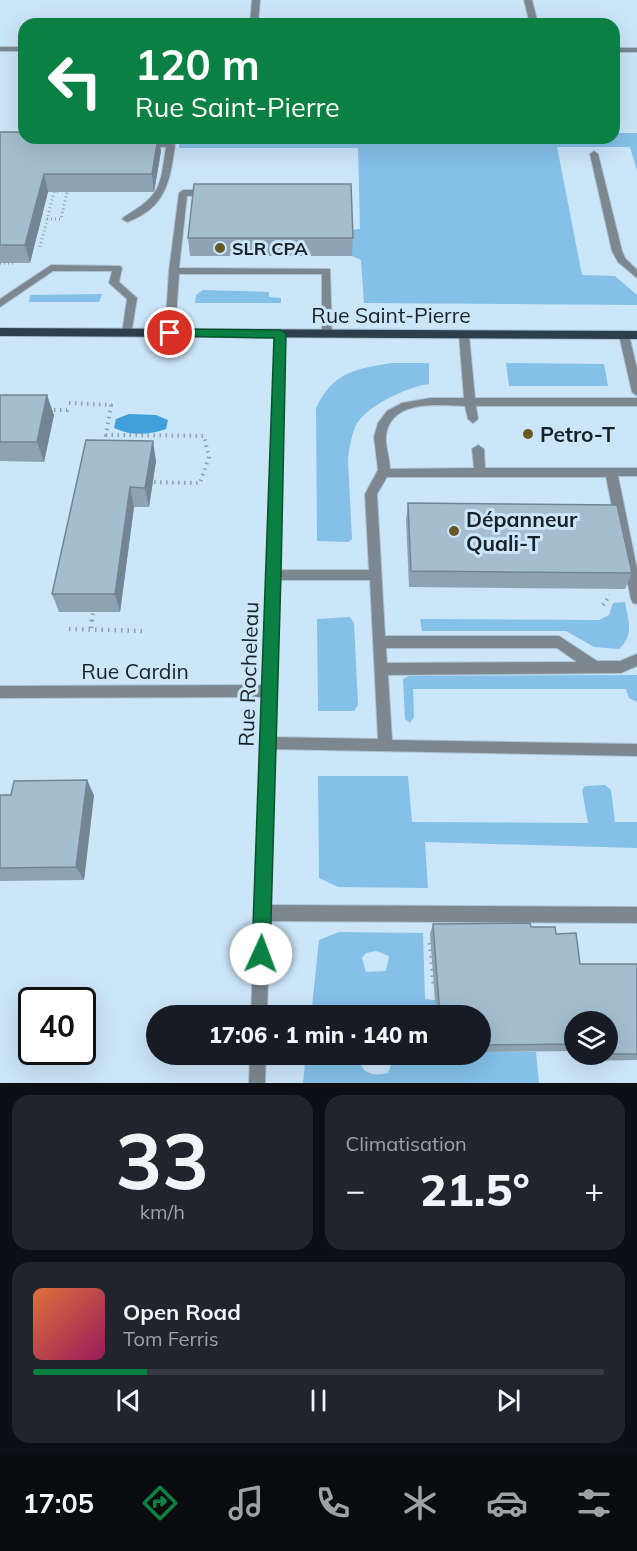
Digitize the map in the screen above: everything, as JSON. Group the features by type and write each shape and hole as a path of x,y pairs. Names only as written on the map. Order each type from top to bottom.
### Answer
{"main road":[{"name":"Rue Saint-Pierre","path":"0,332 631,335"}],"street":[{"path":"254,18 256,0"},
{"path":"528,0 532,18"},
{"path":"0,49 18,49"},
{"path":"620,50 637,50"},
{"path":"127,219 160,196 171,145 132,144"},
{"path":"594,154 621,260 637,275"},
{"path":"170,333 183,193 217,193"},
{"path":"0,304 51,268 117,268 114,283 132,298 127,333"},
{"path":"174,271 327,271 327,334"},
{"name":"Rue Rocheleau","path":"259,1005 280,334"},
{"path":"464,335 472,419"},
{"path":"631,335 637,392"},
{"path":"385,746 370,494 384,472 380,438 381,429 387,418 397,410 415,402 637,402"},
{"path":"478,449 480,472"},
{"path":"384,472 637,472"},
{"path":"611,472 637,598"},
{"path":"274,574 375,575"},
{"path":"378,642 559,642 595,667"},
{"path":"380,669 629,666 637,660"},
{"name":"Rue Cardin","path":"0,692 269,691"},
{"path":"268,743 637,750"},
{"path":"262,913 637,915"},
{"path":"257,1083 258,1065"}],"path":[{"path":"38,252 54,192 78,192"},
{"path":"47,219 61,219 67,192"},
{"path":"46,202 51,202"},
{"path":"0,263 21,263"},
{"path":"46,410 68,410 69,405 111,405 106,435 204,436 209,457 200,483 153,482"},
{"path":"91,628 93,612"},
{"path":"69,629 145,631"},
{"path":"430,934 434,987"}],"shaded area":[{"path":"620,133 637,133 637,171 630,147 557,147 582,275 615,276 637,295 637,305 364,303 361,260 352,256 351,230 360,229 358,148 179,148 179,144 620,144"},
{"path":"203,290 269,292 269,297 281,298 281,303 195,303 196,295"},
{"path":"102,294 99,302 29,302 30,295"},
{"path":"392,363 429,363 429,384 399,393 377,405 360,419 352,435 348,460 352,539 348,542 317,541 316,408 330,387 346,374"},
{"path":"506,363 604,364 608,386 509,386"},
{"path":"129,414 156,415 168,420 166,429 140,434 114,428 116,419"},
{"path":"625,602 629,633 619,649 594,647 566,631 422,631 420,619 599,620 609,615 613,603"},
{"path":"350,617 354,623 358,705 354,711 318,711 317,619"},
{"path":"637,675 637,702 629,698 626,689 413,689 414,717 410,723 405,719 403,679 409,676"},
{"path":"318,776 408,776 412,822 588,823 582,790 585,786 605,785 611,790 615,822 637,822 637,848 425,842 428,888 338,887 319,878"},
{"path":"339,932 423,933 425,999 435,1000 435,1005 312,1005 319,940","holes":["376,951 389,956 386,971 366,972 362,958 366,953"]},
{"path":"491,1052 536,1052 539,1083 303,1083 305,1065 362,1065 364,1070 372,1074 388,1073 391,1065 491,1065"}],"building":[{"path":"0,132 18,132 18,144 157,144 152,174 44,174 25,245 0,245"},
{"path":"194,184 351,184 353,238 188,238"},
{"path":"0,395 47,395 37,442 0,442"},
{"path":"86,440 153,441 145,488 130,487 115,594 52,594"},
{"path":"408,503 617,505 632,573 411,571"},
{"path":"87,780 76,867 0,868 0,795 11,795 14,781"},
{"path":"530,923 531,927 555,927 556,934 576,933 580,964 637,964 637,1054 618,1054 618,1011 564,1011 564,1044 491,1045 491,1005 439,1005 433,924"}],"place":[{"name":"SLR CPA","path":"220,248"},
{"name":"Petro-T","path":"528,434"},
{"name":"Dépanneur Quali-T","path":"454,531"}],"route":[{"path":"170,333 280,334 261,954"}]}
